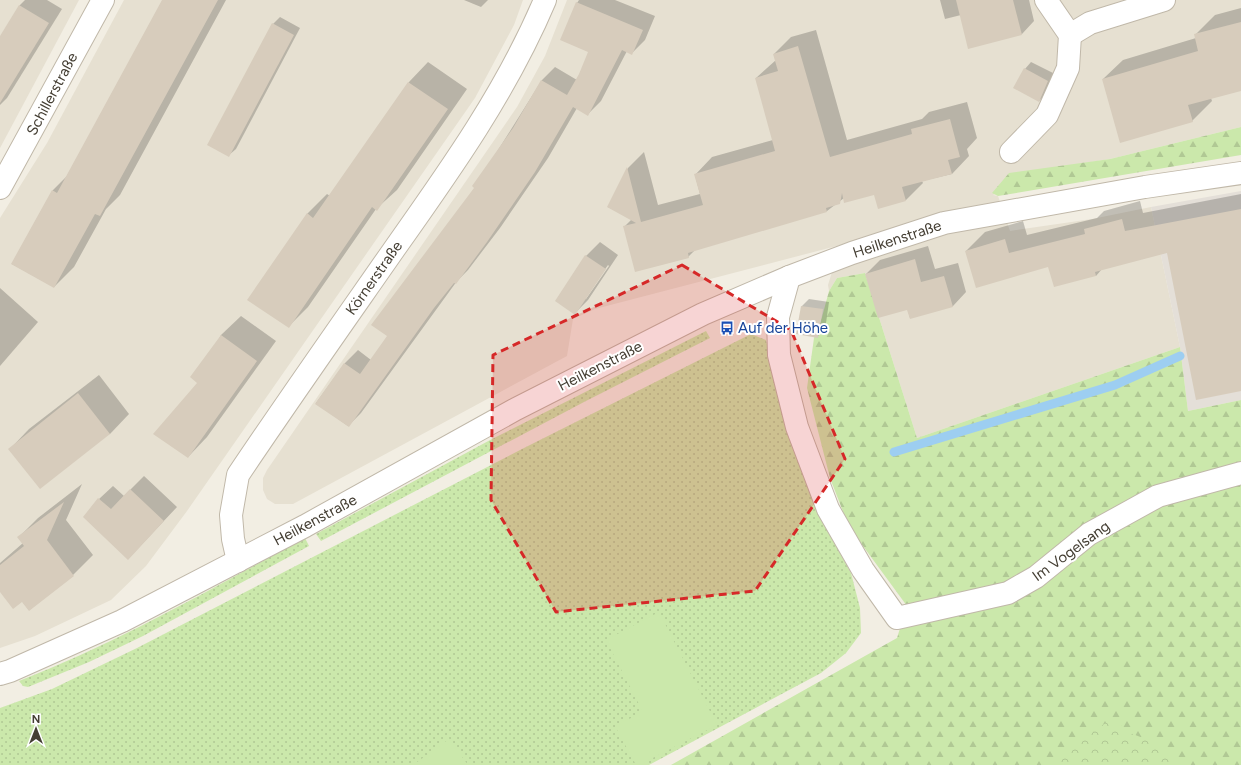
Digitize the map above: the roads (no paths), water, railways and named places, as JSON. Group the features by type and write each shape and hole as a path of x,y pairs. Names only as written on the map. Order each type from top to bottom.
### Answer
{"street":[{"name":"Schillerstraße","path":"0,188 103,0"},
{"name":"Körnerstraße","path":"238,561 233,539 231,515 238,475 450,171 498,94 531,34 545,0"},
{"path":"1011,152 1047,115 1068,68 1070,35 1046,0"},
{"path":"1070,35 1090,23 1164,0"},
{"name":"Heilkenstraße","path":"0,674 10,671 122,621 312,522 516,409 703,314 789,277 852,253 944,223 1144,188 1241,173"},
{"name":"Im Vogelsang","path":"789,277 778,317 779,355 798,427 828,508 863,570 897,618 1008,593 1036,577 1089,534 1158,496 1241,473"}],"waterway":[{"path":"894,452 1115,385 1180,356"}],"place":[{"name":"Auf der Höhe","path":"727,328"}]}
